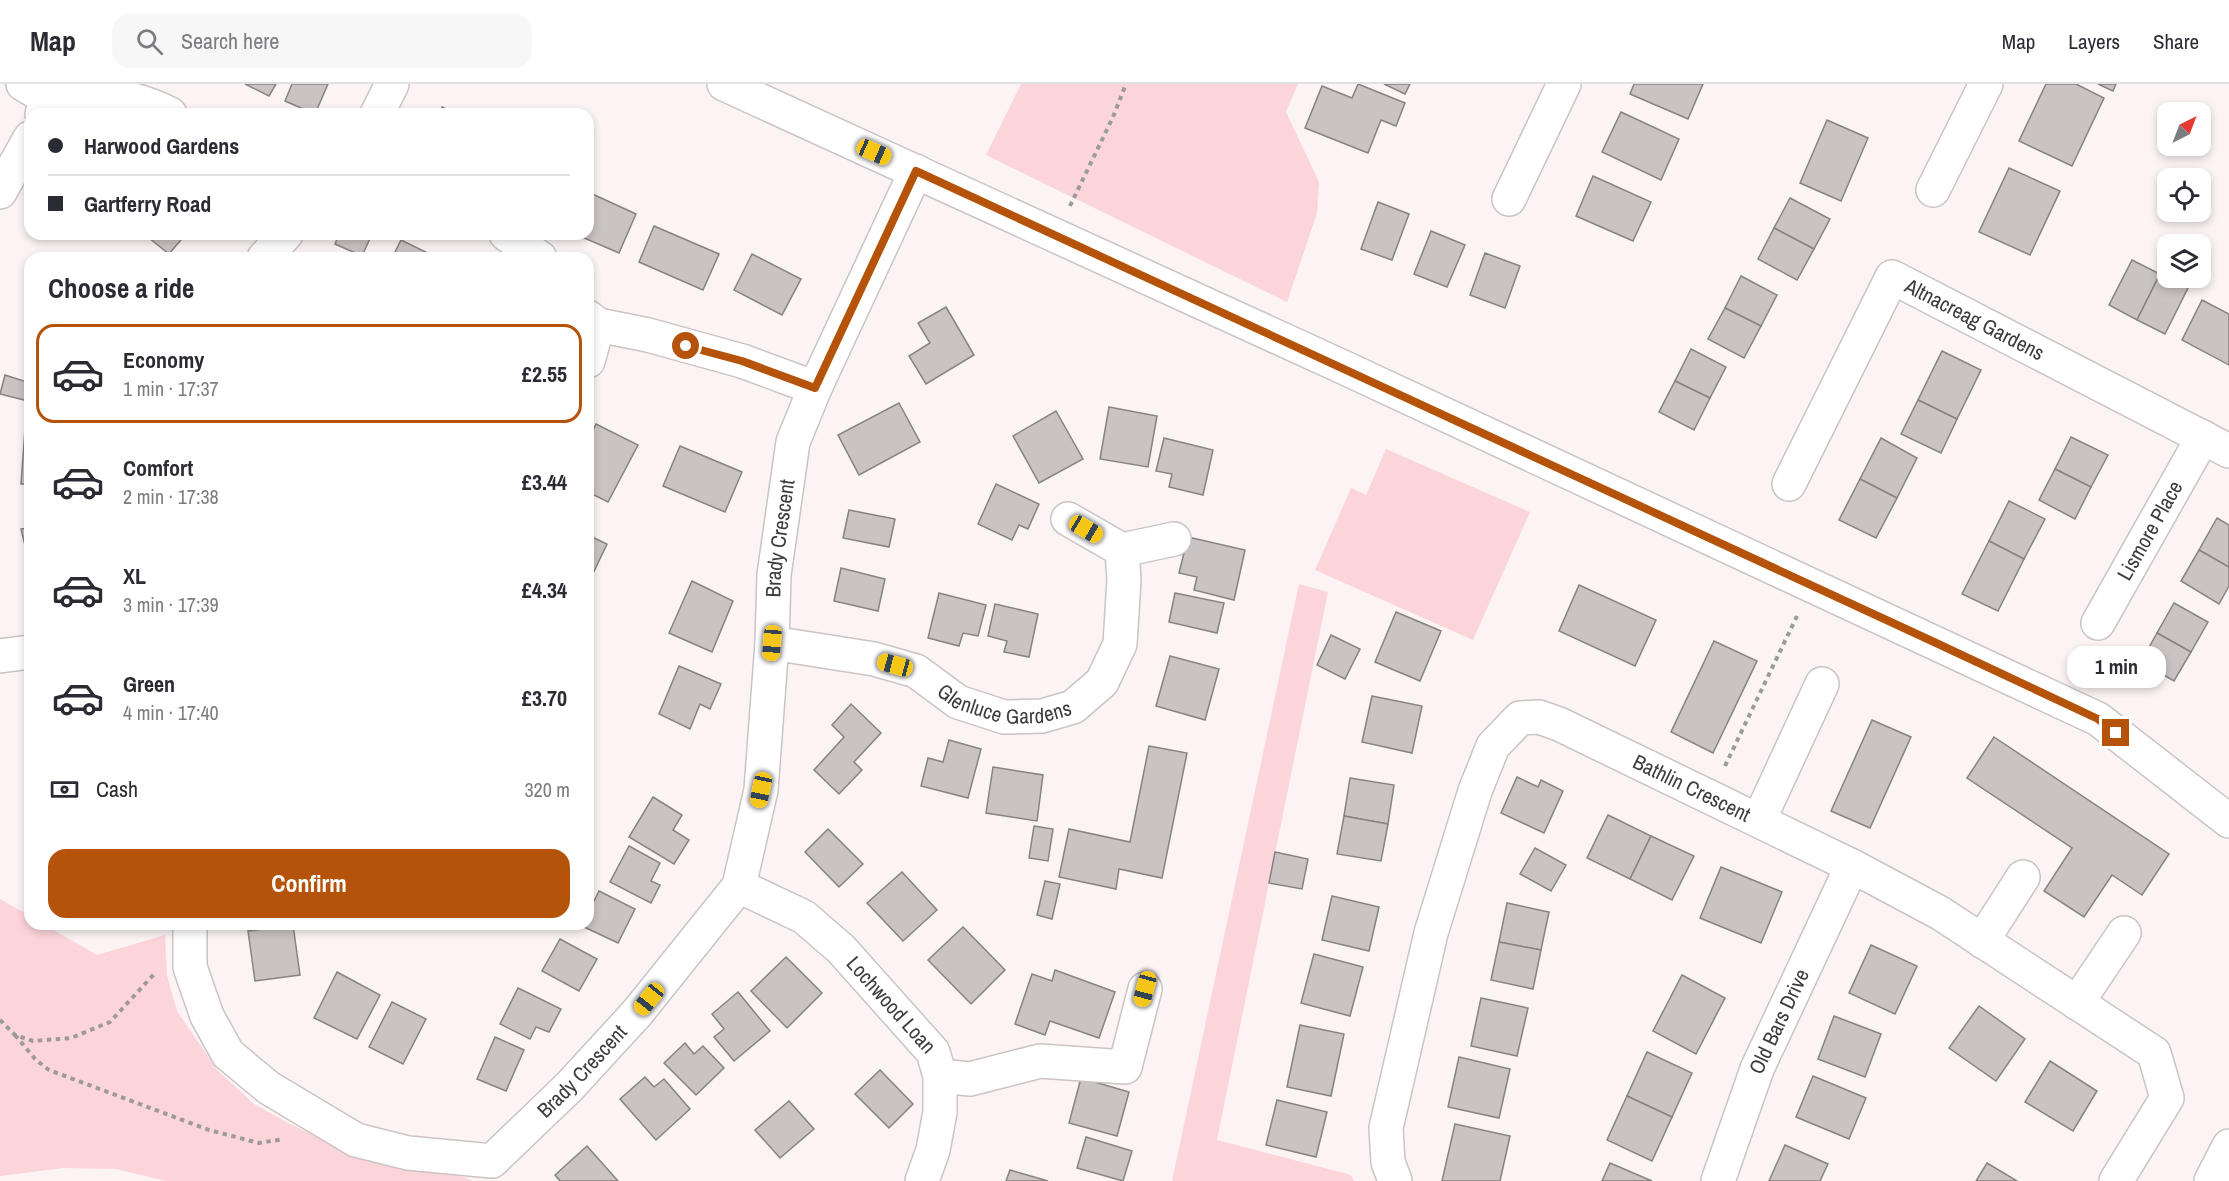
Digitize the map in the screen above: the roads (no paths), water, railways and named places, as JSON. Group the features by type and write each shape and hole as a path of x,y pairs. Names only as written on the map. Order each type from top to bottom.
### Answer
{"street":[{"path":"380,108 392,84"},
{"path":"724,84 2098,719 2229,821"},
{"path":"1509,199 1564,84"},
{"path":"1933,190 1986,84"},
{"path":"38,99 80,94 111,94 158,108"},
{"path":"0,192 24,149"},
{"name":"Brady Crescent","path":"189,932 190,967 207,1016 228,1054 269,1088 356,1140 496,1171 637,1013 739,886 761,790 772,643 774,575 793,442 815,388 916,171"},
{"path":"270,252 280,240"},
{"path":"514,240 532,252"},
{"name":"Altnacreag Gardens","path":"1789,484 1892,277 2216,444"},
{"path":"594,321 742,361 815,388"},
{"name":"Lismore Place","path":"2098,623 2216,444"},
{"path":"1068,519 1122,550 1174,539"},
{"name":"Glenluce Gardens","path":"772,643 874,659 916,671 958,702 1004,717 1042,716 1073,707 1102,682 1119,644 1124,580 1122,550"},
{"path":"0,656 24,653"},
{"path":"1759,820 1822,684"},
{"name":"Bathlin Crescent","path":"1395,1181 1388,1162 1386,1128 1431,933 1475,791 1493,746 1520,718 1539,717 1602,743 1711,796 1852,866 1940,913 2154,1053 2167,1098 2116,1181"},
{"name":"Old Bars Drive","path":"1718,1181 1757,1069 1852,866"},
{"path":"1982,941 2023,877"},
{"name":"Lochwood Loan","path":"739,886 804,917 841,949 933,1052 940,1076 940,1112 933,1150 922,1181"},
{"path":"2077,1003 2124,933"},
{"path":"940,1076 970,1079 1040,1060 1125,1068 1145,989"},
{"path":"2211,1181 2229,1146"}]}
